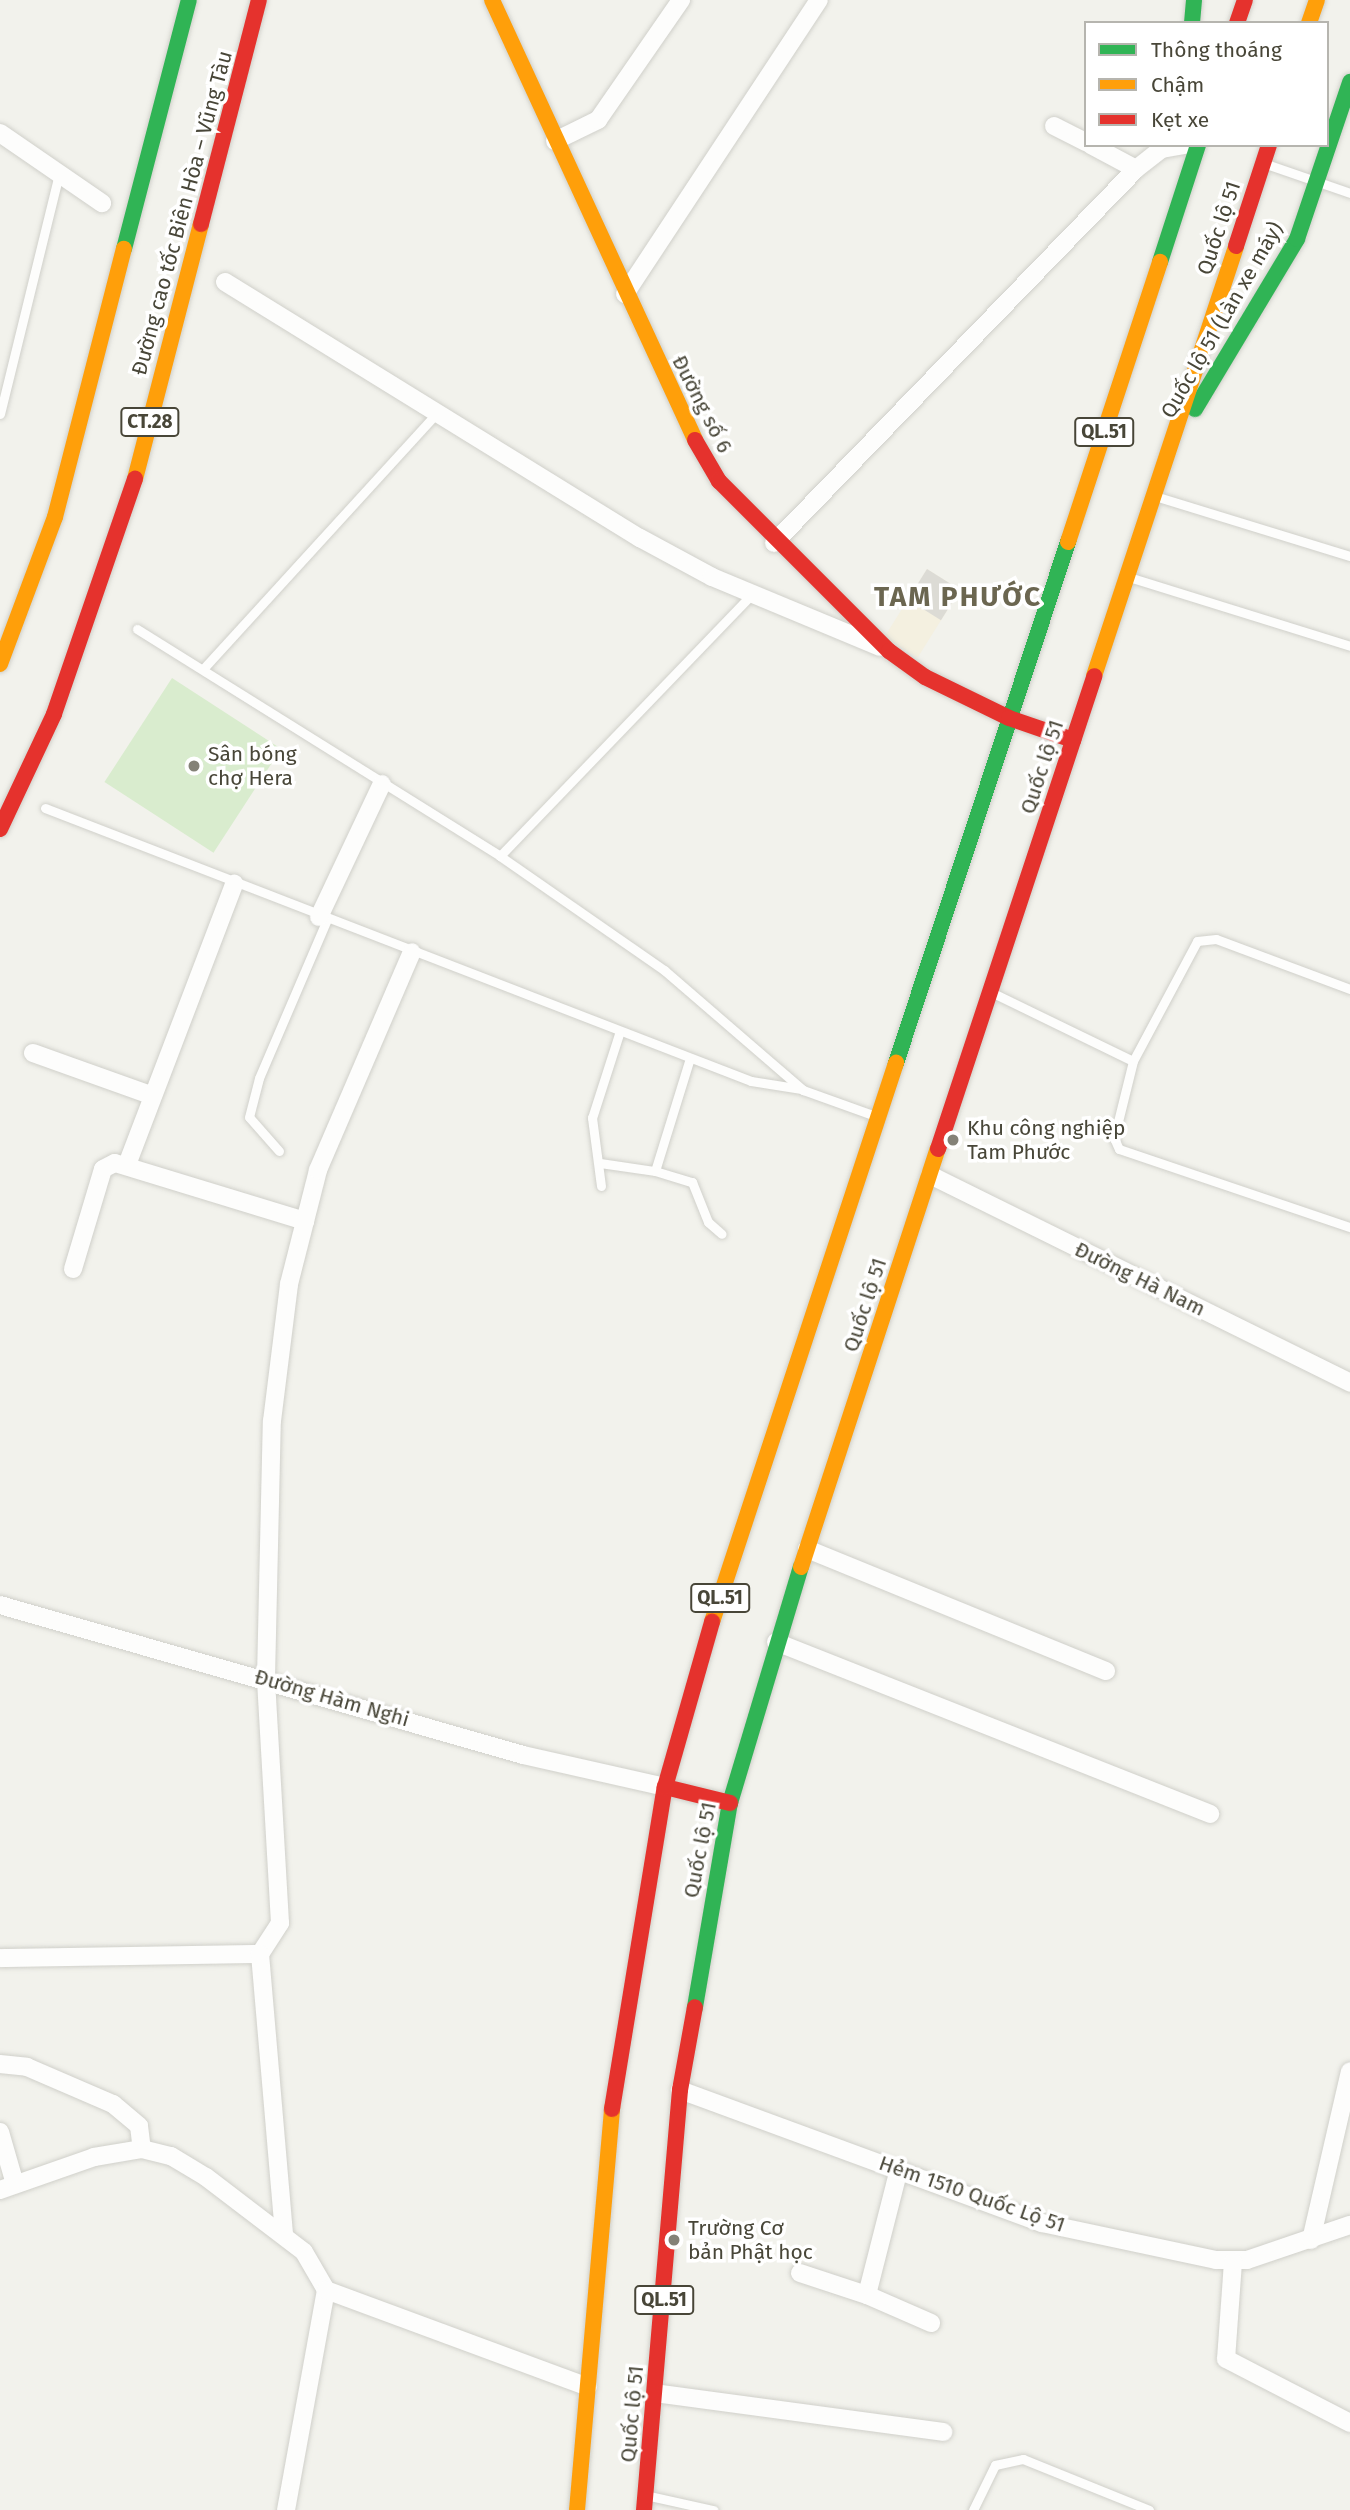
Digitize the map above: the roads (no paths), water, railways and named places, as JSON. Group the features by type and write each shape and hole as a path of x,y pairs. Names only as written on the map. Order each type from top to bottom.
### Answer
{"main road":[{"path":"0,664 55,517 189,0"},
{"name":"Đường cao tốc Biên Hòa – Vũng Tàu","path":"0,829 54,713 120,538 259,0"},
{"name":"Đường số 6","path":"492,0 700,452 775,543 889,651 925,677 1009,718 1073,740"},
{"path":"1192,21 1194,0"},
{"path":"1238,21 1245,0"},
{"path":"1310,21 1317,0"},
{"name":"Quốc lộ 51 (Làn xe máy)","path":"1329,145 1350,82"},
{"name":"QL.51","path":"1170,230 1181,147"},
{"name":"QL.51","path":"577,2510 614,2083 665,1787 878,1116 1197,147"},
{"name":"Quốc lộ 51","path":"645,2503 680,2090 730,1803 776,1642 1268,147"},
{"name":"Quốc lộ 51 (Làn xe máy)","path":"1166,458 1297,239 1328,147"},
{"path":"665,1787 730,1803"}],"street":[{"path":"555,141 598,120 681,0"},
{"path":"625,294 819,0"},
{"path":"1054,126 1084,141"},
{"path":"2,139 102,203"},
{"path":"1095,147 1136,169"},
{"path":"775,543 1136,169 1162,149 1175,147"},
{"path":"225,282 435,415 640,538 752,594 889,651"},
{"path":"323,918 382,784"},
{"path":"128,1162 234,884"},
{"path":"284,2233 260,1954 280,1923 266,1678 272,1420 289,1283 318,1170 412,952"},
{"path":"33,1052 153,1096"},
{"path":"73,1269 103,1169 128,1162 305,1221"},
{"name":"Đường Hà Nam","path":"930,1175 1350,1383"},
{"path":"807,1549 1106,1671"},
{"name":"Đường Hàm Nghi","path":"0,1605 266,1678 523,1755 665,1787"},
{"path":"776,1642 1210,1814"},
{"path":"0,1958 260,1954"},
{"path":"0,2064 27,2067 113,2104 139,2126 142,2149"},
{"path":"1311,2240 1350,2071"},
{"name":"Hẻm 1510 Quốc Lộ 51","path":"680,2090 1042,2223 1233,2262 1311,2240 1350,2225"},
{"path":"0,2132 8,2187 94,2157 142,2149 171,2156 284,2233 326,2290 588,2387"},
{"path":"866,2295 899,2169"},
{"path":"1233,2262 1226,2359 1350,2423"},
{"path":"800,2273 866,2295 931,2323"},
{"path":"286,2510 326,2290"},
{"path":"655,2393 943,2432"}],"lane":[{"path":"1263,163 1350,192"},
{"path":"0,414 59,174"},
{"path":"203,669 435,415"},
{"path":"1153,496 1350,556"},
{"path":"1127,576 1350,646"},
{"path":"500,856 752,594"},
{"path":"137,629 500,856 664,970 803,1090"},
{"path":"45,808 234,884 751,1081 803,1090 878,1116"},
{"path":"279,1151 249,1117 259,1078 323,918"},
{"path":"1350,989 1216,939 1198,941 1133,1061 1114,1138 1119,1149 1350,1227"},
{"path":"990,991 1133,1061"},
{"path":"601,1186 592,1118 620,1031"},
{"path":"655,1171 690,1058"},
{"path":"600,1163 655,1171 692,1182 708,1222 722,1234"},
{"path":"974,2510 995,2465 1023,2459 1149,2510"},
{"path":"645,2503 713,2510"}],"place":[{"name":"Sân bóng chợ Hera","path":"194,766"},
{"name":"Khu công nghiệp Tam Phước","path":"953,1140"},
{"name":"Trường Cơ bản Phật học","path":"674,2240"}],"district":[{"name":"TAM PHƯỚC","path":"958,597"}]}
